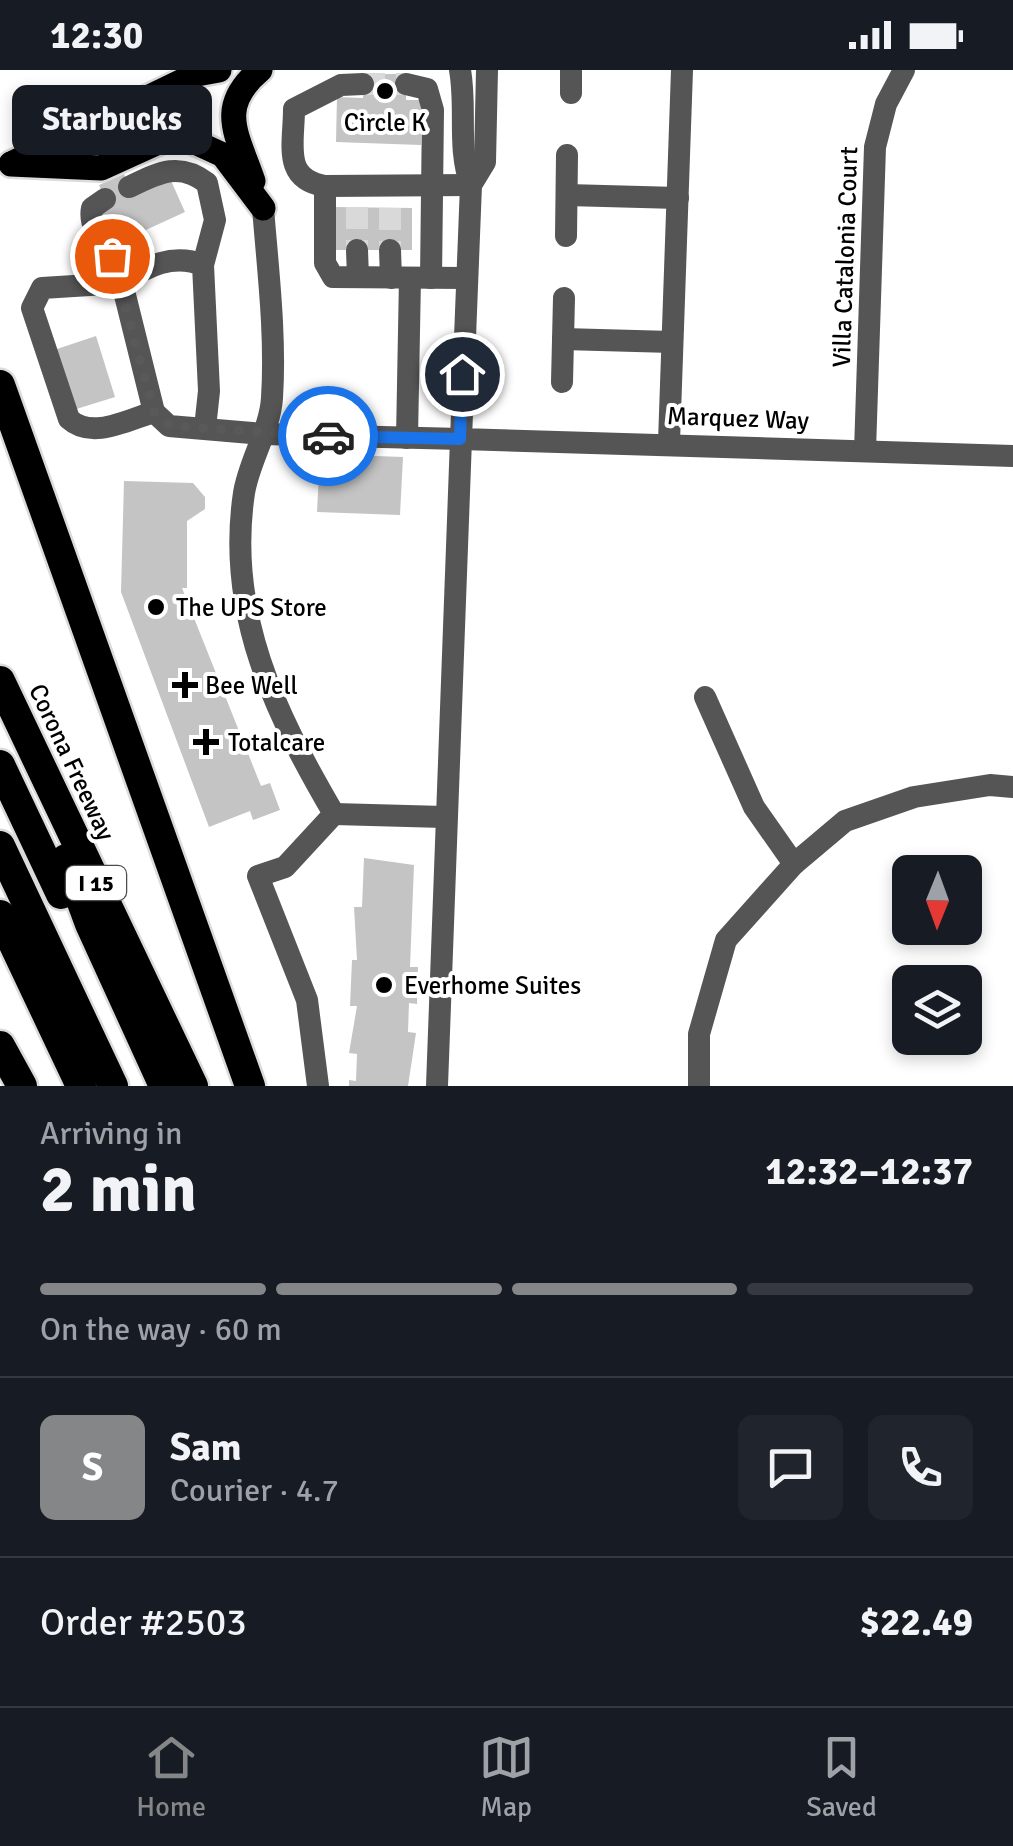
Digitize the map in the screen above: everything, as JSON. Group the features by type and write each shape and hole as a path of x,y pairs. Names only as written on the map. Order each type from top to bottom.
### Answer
{"highway":[{"path":"0,384 250,1086"},
{"path":"2,684 90,924 164,1086"},
{"name":"Corona Freeway","path":"2,684 193,1086"},
{"path":"0,765 154,1086"},
{"path":"0,846 113,1086"},
{"path":"0,914 81,1086"},
{"path":"0,1046 22,1086"}],"main road":[{"path":"260,70 240,86 232,102 233,120 263,208"},
{"path":"6,167 203,71"},
{"path":"6,167 101,168 167,138 186,138 223,155 263,208"}],"street":[{"path":"437,1086 444,818 471,185 462,161 464,92 460,70"},
{"path":"471,185 485,162 487,70"},
{"path":"669,442 682,70"},
{"name":"Villa Catalonia Court","path":"865,452 874,147 886,104 904,70"},
{"path":"364,84 341,85 294,109 294,166 306,183 357,197 390,197 432,186 471,185"},
{"path":"406,84 427,89 431,98 432,186 411,278 407,438"},
{"path":"566,236 568,155"},
{"path":"129,187 173,169 186,170 208,184 213,194 215,220 203,264 209,340 205,428"},
{"path":"325,186 328,272 334,277 465,278"},
{"path":"567,195 678,198"},
{"path":"105,199 92,208 90,218 122,284 154,412 90,431 76,425 69,419 32,308 42,288 122,284 168,260 186,258 203,264"},
{"path":"263,208 272,402 245,489 238,554 246,618 279,712 334,814"},
{"path":"357,250 358,277"},
{"path":"390,250 411,278"},
{"path":"562,382 564,298"},
{"path":"563,339 672,342"},
{"name":"Marquez Way","path":"154,412 170,426 262,434 669,442 1013,456"},
{"path":"704,697 754,807 794,864"},
{"path":"699,1086 699,1034 726,940 794,864 845,821 914,797 990,786 1013,787"},
{"path":"318,1086 307,1000 258,876 284,868 334,814 444,818"}],"building":[{"name":"Circle K","path":"364,74 407,74 406,100 422,100 421,145 336,142 337,97 363,98"},
{"path":"124,174 131,191 168,174 185,212 111,246 94,207 106,202 99,185"},
{"path":"334,207 412,208 412,250 334,250"},
{"path":"96,336 115,397 70,411 51,351"},
{"path":"320,454 403,457 400,515 317,512"},
{"path":"124,481 193,483 205,497 205,509 187,521 187,588 182,588 261,786 270,783 280,810 253,820 250,811 209,827 121,592"},
{"name":"Everhome Suites","path":"364,858 414,865 410,967 418,967 417,1004 409,1003 408,1032 416,1033 408,1086 349,1086 349,1080 356,1081 357,1054 349,1053 357,1006 350,1006 352,960 357,960 354,907 362,907"}],"tunnel":[{"path":"363,84 406,84"},
{"path":"357,207 357,250"},
{"path":"390,208 390,250"}],"way so far":[{"path":"112,256 154,412 170,426 328,436"}],"place":[{"name":"Circle K","path":"385,91"},
{"name":"Starbucks","path":"112,256"},
{"name":"The UPS Store","path":"156,607"},
{"name":"Bee Well","path":"185,685"},
{"name":"Totalcare","path":"206,742"},
{"name":"Everhome Suites","path":"384,985"}],"route":[{"path":"328,436 460,439 462,374"}]}
